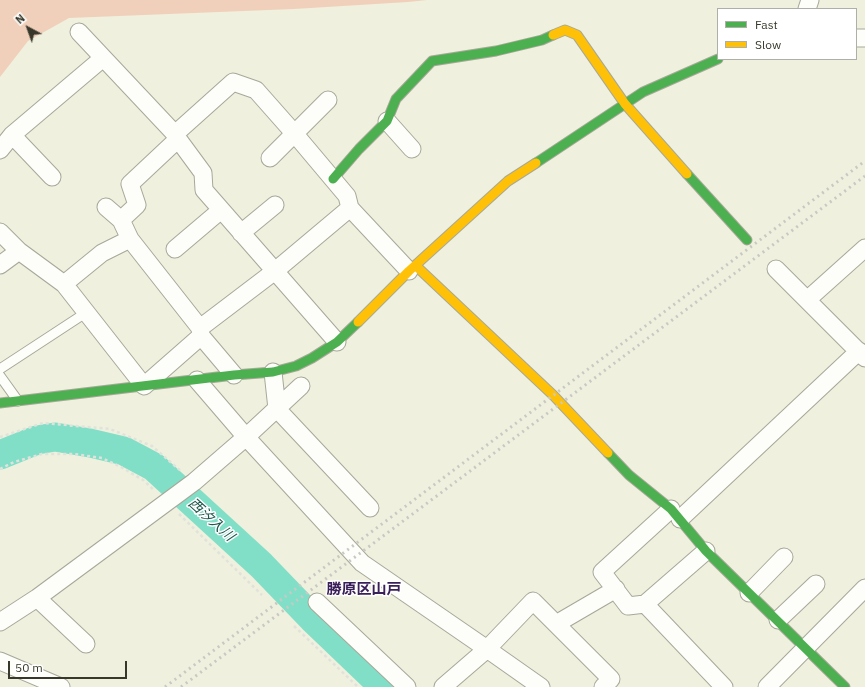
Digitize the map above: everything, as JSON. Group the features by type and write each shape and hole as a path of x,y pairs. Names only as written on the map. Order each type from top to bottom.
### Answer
{"street":[{"path":"333,179 359,149 387,121 396,99 432,61 519,46 542,40 565,30 577,35 625,104 747,240"},
{"path":"79,32 177,136 203,174 204,190 337,342"},
{"path":"0,150 12,135 103,58"},
{"path":"0,403 234,375 272,372 296,366 337,342 413,268 508,181 642,92 717,59"},
{"path":"121,220 137,205 130,184 233,82 256,90 347,196 350,208 413,268 553,395 629,475 675,514 706,551 845,687"},
{"path":"270,158 328,100"},
{"path":"387,121 412,149"},
{"path":"12,135 52,177"},
{"path":"241,233 275,205"},
{"path":"106,207 121,220 130,239 234,375"},
{"path":"144,386 200,332 275,272 350,208"},
{"path":"175,249 221,210"},
{"path":"0,232 19,251 64,284 144,386"},
{"path":"64,284 102,253 130,239"},
{"path":"807,300 865,248"},
{"path":"0,266 19,251"},
{"path":"706,551 645,604 628,606 602,572 675,514 862,354 776,269"},
{"path":"272,372 277,409 370,508"},
{"path":"197,380 246,437 362,563 541,687"},
{"path":"0,622 37,598 194,482 246,437 301,386"},
{"path":"749,592 784,557"},
{"path":"778,620 816,584"},
{"path":"767,687 865,588"},
{"path":"556,624 616,590"},
{"path":"37,598 86,644"},
{"path":"443,687 487,649 533,601 611,679 603,687"},
{"path":"317,602 407,687"},
{"path":"645,604 724,687"},
{"path":"0,661 61,687"}],"lane":[{"path":"0,369 87,312"},
{"path":"0,376 18,401"}],"path":[{"path":"0,437 43,423 110,429 152,446 194,482"},
{"path":"294,626 358,687"}],"shaded area":[{"path":"0,0 427,0 294,9 69,18 28,41 0,77"}],"waterway":[{"name":"西汐入川","path":"0,455 37,440 55,437 124,451 154,467 261,565 313,619 384,687"}],"railway":[{"path":"165,687 865,161"},
{"path":"181,687 865,176"}],"traffic: fast":[{"path":"333,179 359,149 387,121 396,99 432,61 496,51 542,40 553,35"},
{"path":"536,163 643,92 717,59"},
{"path":"687,174 747,240"},
{"path":"0,403 234,375 273,372 296,366 312,358 337,342 358,322"},
{"path":"608,453 629,475 671,509 706,551 845,687"}],"traffic: slow":[{"path":"553,35 565,30 577,35 625,104 687,174"},
{"path":"358,322 409,271 508,181 536,163"},
{"path":"416,266 553,395 608,453"}],"district":[{"name":"勝原区山戸","path":"364,590"}]}
